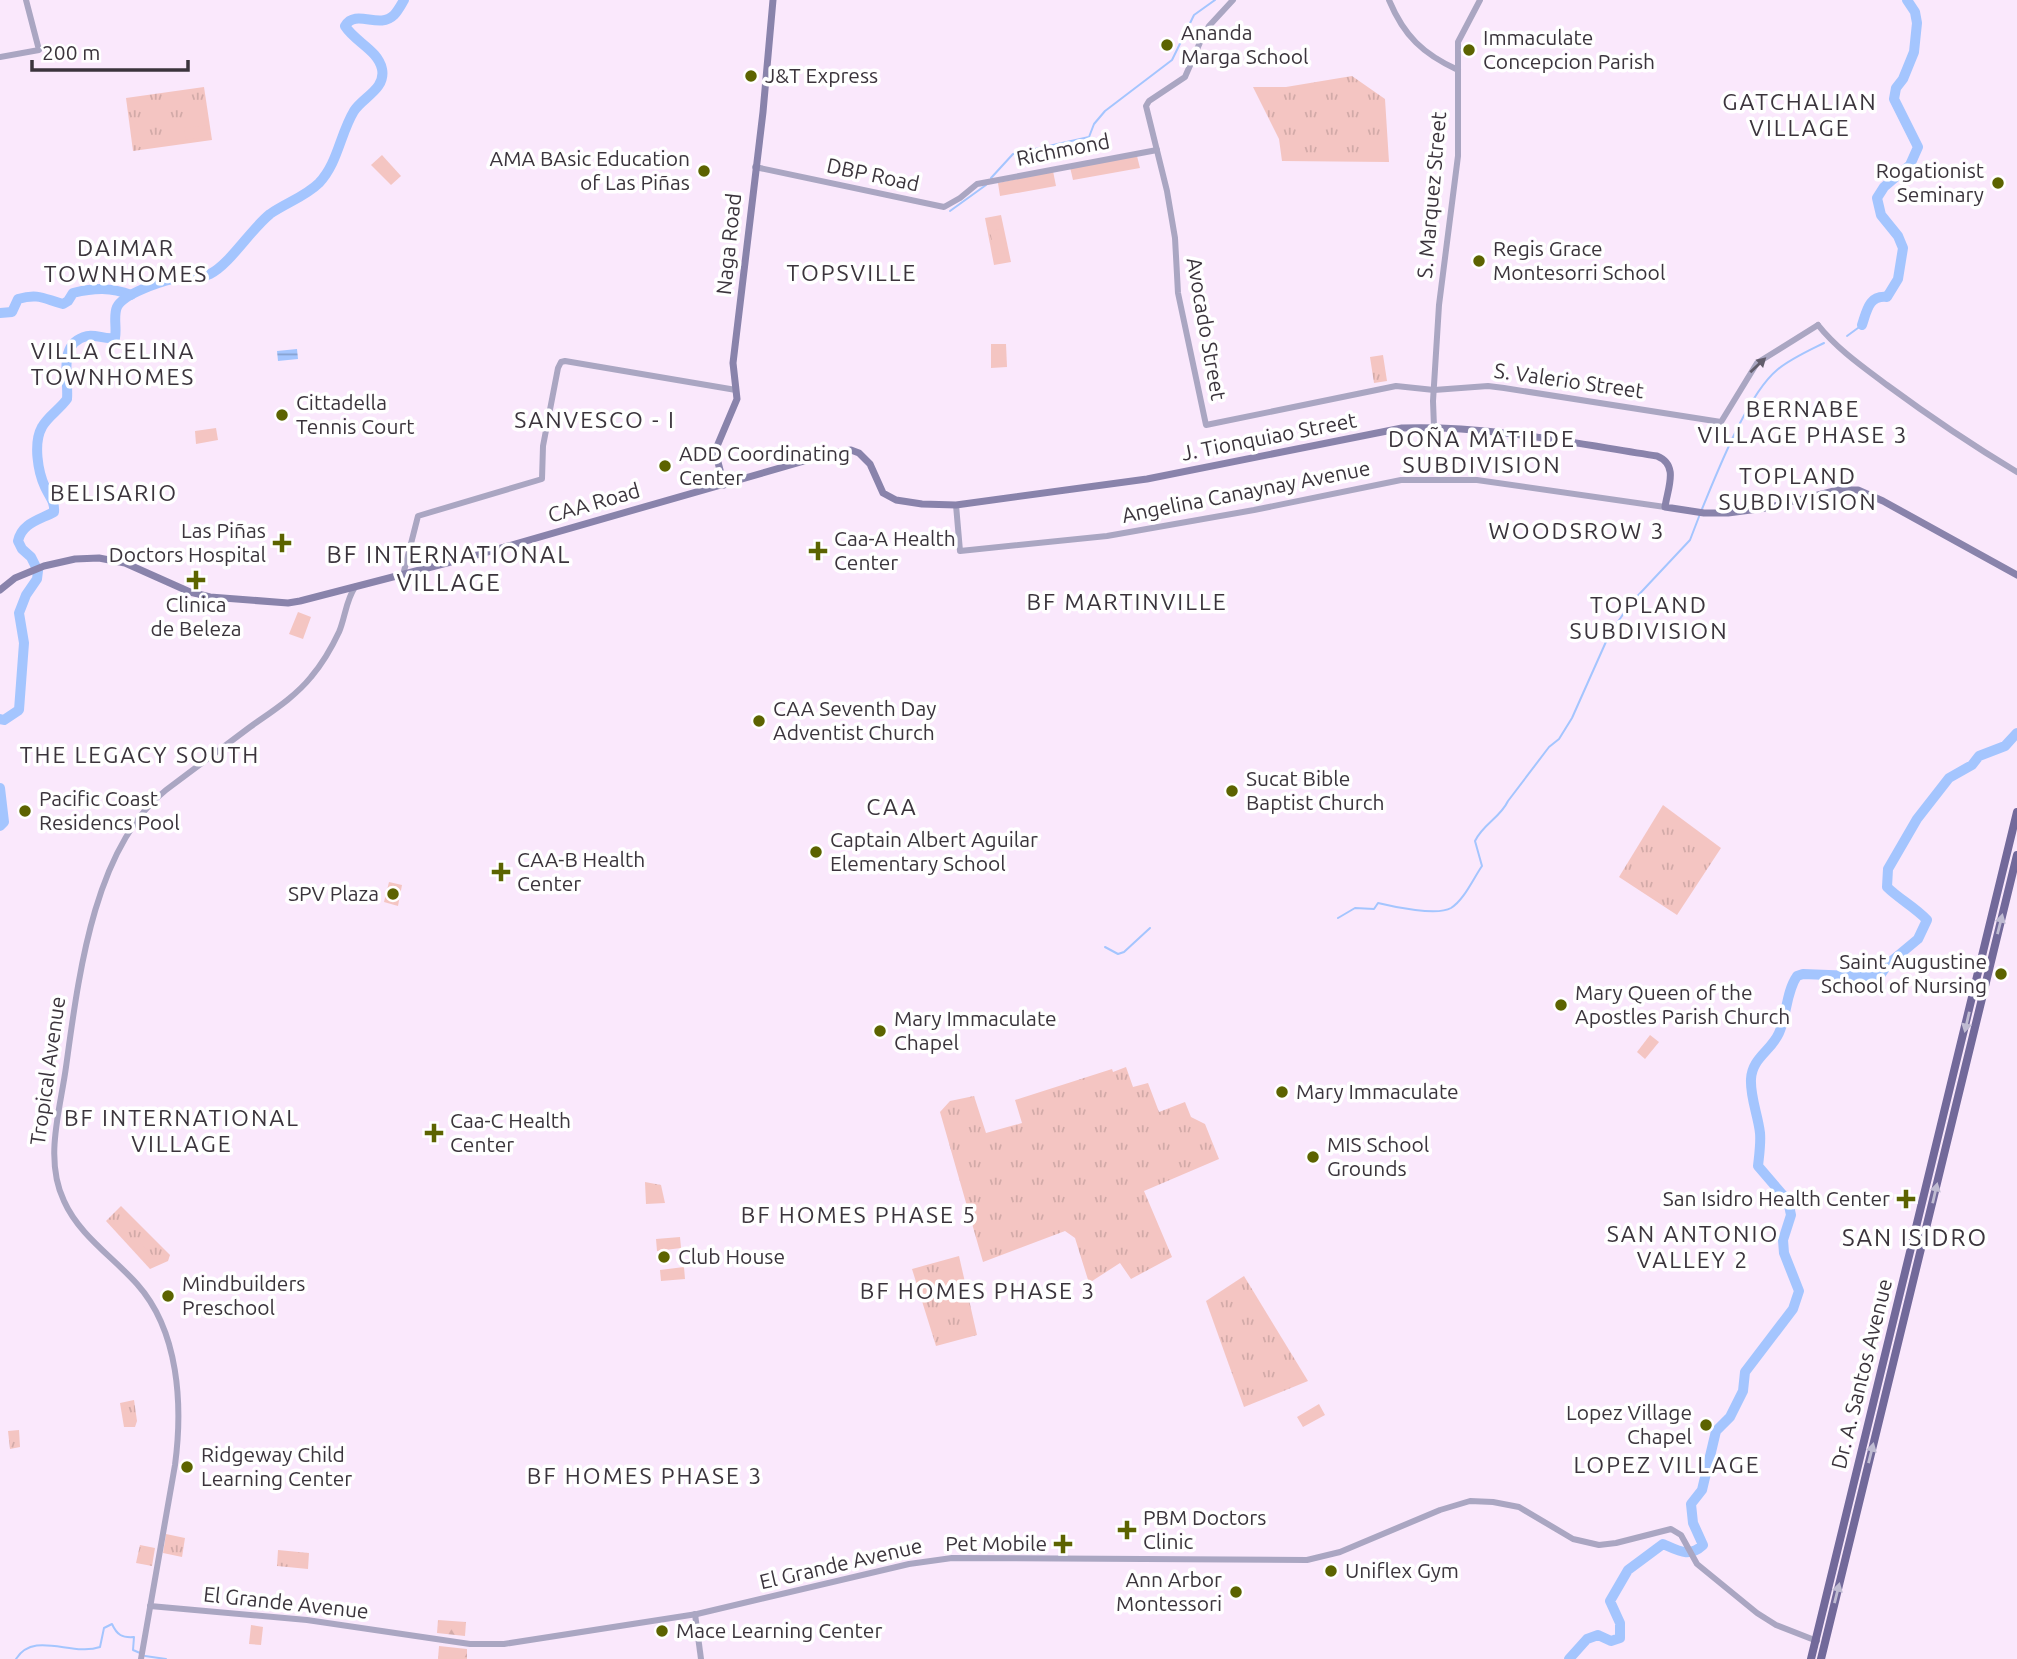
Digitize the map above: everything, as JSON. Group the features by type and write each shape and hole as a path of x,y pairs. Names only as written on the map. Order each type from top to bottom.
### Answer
{"main road":[{"name":"Naga Road","path":"724,485 715,451 737,399 733,363 763,112 773,0"},
{"name":"J. Tionquiao Street","path":"879,485 885,495 895,500 956,505 1140,480 1402,428 1435,427 1513,434 1657,456 1668,462 1671,468 1665,507"},
{"name":"CAA Road","path":"0,590 43,566 75,559 112,559 190,592 242,600 288,603 351,590 825,454 855,452 870,464 879,485"},
{"name":"Angelina Canaynay Avenue","path":"1665,507 1719,514 1766,508 1838,489 1858,490 2017,575"},
{"name":"Dr. A. Santos Avenue","path":"1821,1659 1819,1641 1850,1493 2017,812"},
{"name":"Dr. A. Santos Avenue","path":"1811,1659 1819,1641 1860,1495 2017,855"},
{"path":"1850,1493 1860,1495"}],"street":[{"path":"0,57 38,50 26,0"},
{"name":"Avocado Street","path":"1206,425 1178,293 1175,238 1146,106 1149,101 1185,77 1209,26 1233,0"},
{"path":"1390,0 1408,37 1427,53 1458,70"},
{"name":"S. Marquez Street","path":"1435,427 1434,390 1439,305 1458,156 1458,42 1480,0"},
{"name":"Richmond","path":"983,183 1157,150"},
{"name":"DBP Road","path":"755,167 944,207 983,183"},
{"name":"S. Valerio Street","path":"1206,425 1396,386 1434,390 1488,386 1721,422 1757,363 1818,325 1852,359 1942,425 2017,472"},
{"path":"403,575 418,516 542,479 543,446 558,368 564,361 736,390"},
{"name":"Angelina Canaynay Avenue","path":"956,505 960,551 1107,536 1401,480 1478,480 1665,507"},
{"name":"Tropical Avenue","path":"141,1659 176,1458 176,1383 166,1336 151,1301 76,1221 65,1204 54,1170 57,1126 79,974 103,890 123,842 135,823 164,792 286,701 312,676 339,632 351,590"},
{"name":"El Grande Avenue","path":"150,1606 307,1620 470,1644 502,1643 695,1614 909,1564 952,1558 1307,1560 1340,1552 1440,1510 1469,1501 1519,1507 1565,1535 1588,1543 1609,1544 1671,1529 1676,1531 1697,1564 1768,1620 1819,1641"},
{"path":"695,1614 701,1659"}],"green space":[{"path":"1352,76 1385,99 1389,162 1282,161 1279,139 1253,87 1286,87"},
{"path":"204,87 212,140 133,151 126,98"},
{"path":"206,125 208,137 186,140 184,128"},
{"path":"382,155 401,176 391,185 371,165"},
{"path":"1137,156 1140,168 1073,180 1070,167"},
{"path":"1053,171 1056,186 1000,196 998,183"},
{"path":"1001,215 1011,262 994,265 985,218"},
{"path":"1003,229 1007,253 995,255 990,231"},
{"path":"991,344 1006,344 1007,367 991,368"},
{"path":"1383,355 1387,381 1374,383 1370,357"},
{"path":"216,428 218,440 196,444 195,431"},
{"path":"298,612 311,617 303,639 289,634"},
{"path":"1663,805 1721,848 1677,915 1619,877"},
{"name":"SPV Plaza","path":"389,882 402,885 398,906 384,902"},
{"path":"1650,1035 1659,1042 1645,1059 1637,1052"},
{"path":"1126,1067 1133,1087 1148,1083 1159,1112 1185,1102 1191,1117 1205,1124 1219,1159 1144,1191 1172,1257 1131,1279 1120,1263 1089,1283 1075,1238 1065,1231 983,1262 940,1112 950,1101 974,1096 986,1133 1022,1123 1015,1100"},
{"path":"645,1182 661,1185 665,1203 646,1204"},
{"path":"121,1206 170,1255 168,1261 150,1269 106,1221"},
{"path":"680,1237 681,1248 657,1251 656,1239"},
{"path":"141,1243 155,1258 148,1264 134,1249"},
{"path":"959,1256 977,1335 936,1346 912,1269"},
{"path":"684,1267 685,1279 661,1281 660,1270"},
{"path":"1244,1276 1308,1381 1244,1407 1206,1301"},
{"path":"134,1400 137,1421 135,1427 124,1427 120,1403"},
{"path":"1319,1404 1325,1415 1303,1427 1297,1417"},
{"path":"19,1430 20,1447 10,1449 8,1431"},
{"path":"166,1534 185,1538 182,1557 163,1553"},
{"path":"140,1545 155,1548 152,1566 136,1563"},
{"path":"278,1550 309,1553 308,1569 277,1566"},
{"path":"438,1620 466,1622 465,1636 437,1633"},
{"path":"251,1625 263,1627 261,1645 249,1644"},
{"path":"439,1646 467,1649 467,1659 438,1659"}],"water":[{"path":"297,349 298,359 278,361 277,351"}],"waterway":[{"path":"0,719 4,720 19,710 24,643 19,613 26,595 37,579 38,571 18,541 27,526 54,512 53,502 40,474 38,441 44,423 67,399 68,353 78,340 87,336 115,338 117,307 142,289 178,278 202,277 218,269 270,214 319,183 331,167 354,111 377,87 382,76 380,62 345,26 355,19 388,19 404,0"},
{"path":"991,178 1013,154 1089,137 1094,124 1105,111 1172,60 1194,15 1215,0"},
{"path":"1862,325 1872,301 1887,297 1898,279 1903,248 1898,236 1881,215 1877,198 1884,187 1910,165 1918,147 1894,99 1896,88 1903,79 1914,52 1917,23 1915,12 1907,0"},
{"path":"950,211 986,185"},
{"path":"0,313 12,312 18,299 25,297 41,297 63,304 73,293 88,290 102,289 131,295"},
{"path":"1847,336 1862,325"},
{"path":"1702,509 1744,415 1766,382 1788,362 1824,343"},
{"path":"1338,918 1355,908 1374,909 1378,903 1436,911 1451,908 1460,900 1482,866 1475,841 1478,835 1501,812 1549,747 1559,739 1572,718 1609,635 1630,604 1690,540 1700,514"},
{"path":"1569,1659 1587,1639 1598,1635 1611,1641 1620,1638 1620,1623 1610,1601 1628,1570 1663,1544 1688,1552 1703,1545 1693,1523 1691,1504 1702,1490 1716,1431 1730,1417 1743,1391 1745,1372 1793,1309 1799,1291 1784,1253 1783,1240 1791,1215 1788,1201 1758,1166 1760,1133 1751,1086 1755,1065 1779,1033 1793,982 1797,976 1803,974 1879,977 1888,964 1918,939 1927,920 1887,887 1888,869 1917,819 1949,778 1972,765 1979,756 2005,746 2017,733"},
{"path":"0,788 4,822 0,826"},
{"path":"1105,947 1118,954 1124,952 1150,928"},
{"path":"16,1659 33,1646 78,1649 100,1647 104,1628 112,1624 120,1635 134,1637 133,1650 140,1653"},
{"path":"145,1656 166,1659"}],"place":[{"name":"Ananda Marga School","path":"1167,45"},
{"name":"Immaculate Concepcion Parish","path":"1469,50"},
{"name":"J&T Express","path":"751,76"},
{"name":"AMA BAsic Education of Las Piñas","path":"704,171"},
{"name":"Rogationist Seminary","path":"1998,183"},
{"name":"Regis Grace Montesorri School","path":"1479,261"},
{"name":"Cittadella Tennis Court","path":"282,415"},
{"name":"ADD Coordinating Center","path":"665,466"},
{"name":"Las Piñas Doctors Hospital","path":"282,543"},
{"name":"Caa-A Health Center","path":"818,551"},
{"name":"Clinica de Beleza","path":"196,580"},
{"name":"CAA Seventh Day Adventist Church","path":"759,721"},
{"name":"Sucat Bible Baptist Church","path":"1232,791"},
{"name":"Pacific Coast Residencs Pool","path":"25,811"},
{"name":"Captain Albert Aguilar Elementary School","path":"816,852"},
{"name":"CAA-B Health Center","path":"501,872"},
{"name":"SPV Plaza","path":"393,894"},
{"name":"Saint Augustine School of Nursing","path":"2001,974"},
{"name":"Mary Queen of the Apostles Parish Church","path":"1561,1005"},
{"name":"Mary Immaculate Chapel","path":"880,1031"},
{"name":"Mary Immaculate","path":"1282,1092"},
{"name":"Caa-C Health Center","path":"434,1133"},
{"name":"MIS School Grounds","path":"1313,1157"},
{"name":"San Isidro Health Center","path":"1906,1199"},
{"name":"Club House","path":"664,1257"},
{"name":"Mindbuilders Preschool","path":"168,1296"},
{"name":"Lopez Village Chapel","path":"1706,1425"},
{"name":"Ridgeway Child Learning Center","path":"187,1467"},
{"name":"PBM Doctors Clinic","path":"1127,1530"},
{"name":"Pet Mobile","path":"1063,1544"},
{"name":"Uniflex Gym","path":"1331,1571"},
{"name":"Ann Arbor Montessori","path":"1236,1592"},
{"name":"Mace Learning Center","path":"662,1631"}],"district":[{"name":"GATCHALIAN VILLAGE","path":"1800,115"},
{"name":"DAIMAR TOWNHOMES","path":"126,261"},
{"name":"TOPSVILLE","path":"852,273"},
{"name":"VILLA CELINA TOWNHOMES","path":"113,364"},
{"name":"SANVESCO - I","path":"595,420"},
{"name":"BERNABE VILLAGE PHASE 3","path":"1803,422"},
{"name":"DOÑA MATILDE SUBDIVISION","path":"1482,452"},
{"name":"TOPLAND SUBDIVISION","path":"1798,489"},
{"name":"BELISARIO","path":"114,493"},
{"name":"WOODSROW 3","path":"1577,531"},
{"name":"BF INTERNATIONAL VILLAGE","path":"449,569"},
{"name":"BF MARTINVILLE","path":"1127,602"},
{"name":"TOPLAND SUBDIVISION","path":"1649,618"},
{"name":"THE LEGACY SOUTH","path":"140,755"},
{"name":"CAA","path":"892,807"},
{"name":"BF INTERNATIONAL VILLAGE","path":"182,1131"},
{"name":"BF HOMES PHASE 5","path":"859,1215"},
{"name":"SAN ISIDRO","path":"1915,1238"},
{"name":"SAN ANTONIO VALLEY 2","path":"1693,1247"},
{"name":"BF HOMES PHASE 3","path":"978,1291"},
{"name":"LOPEZ VILLAGE","path":"1667,1465"},
{"name":"BF HOMES PHASE 3","path":"645,1476"}]}
